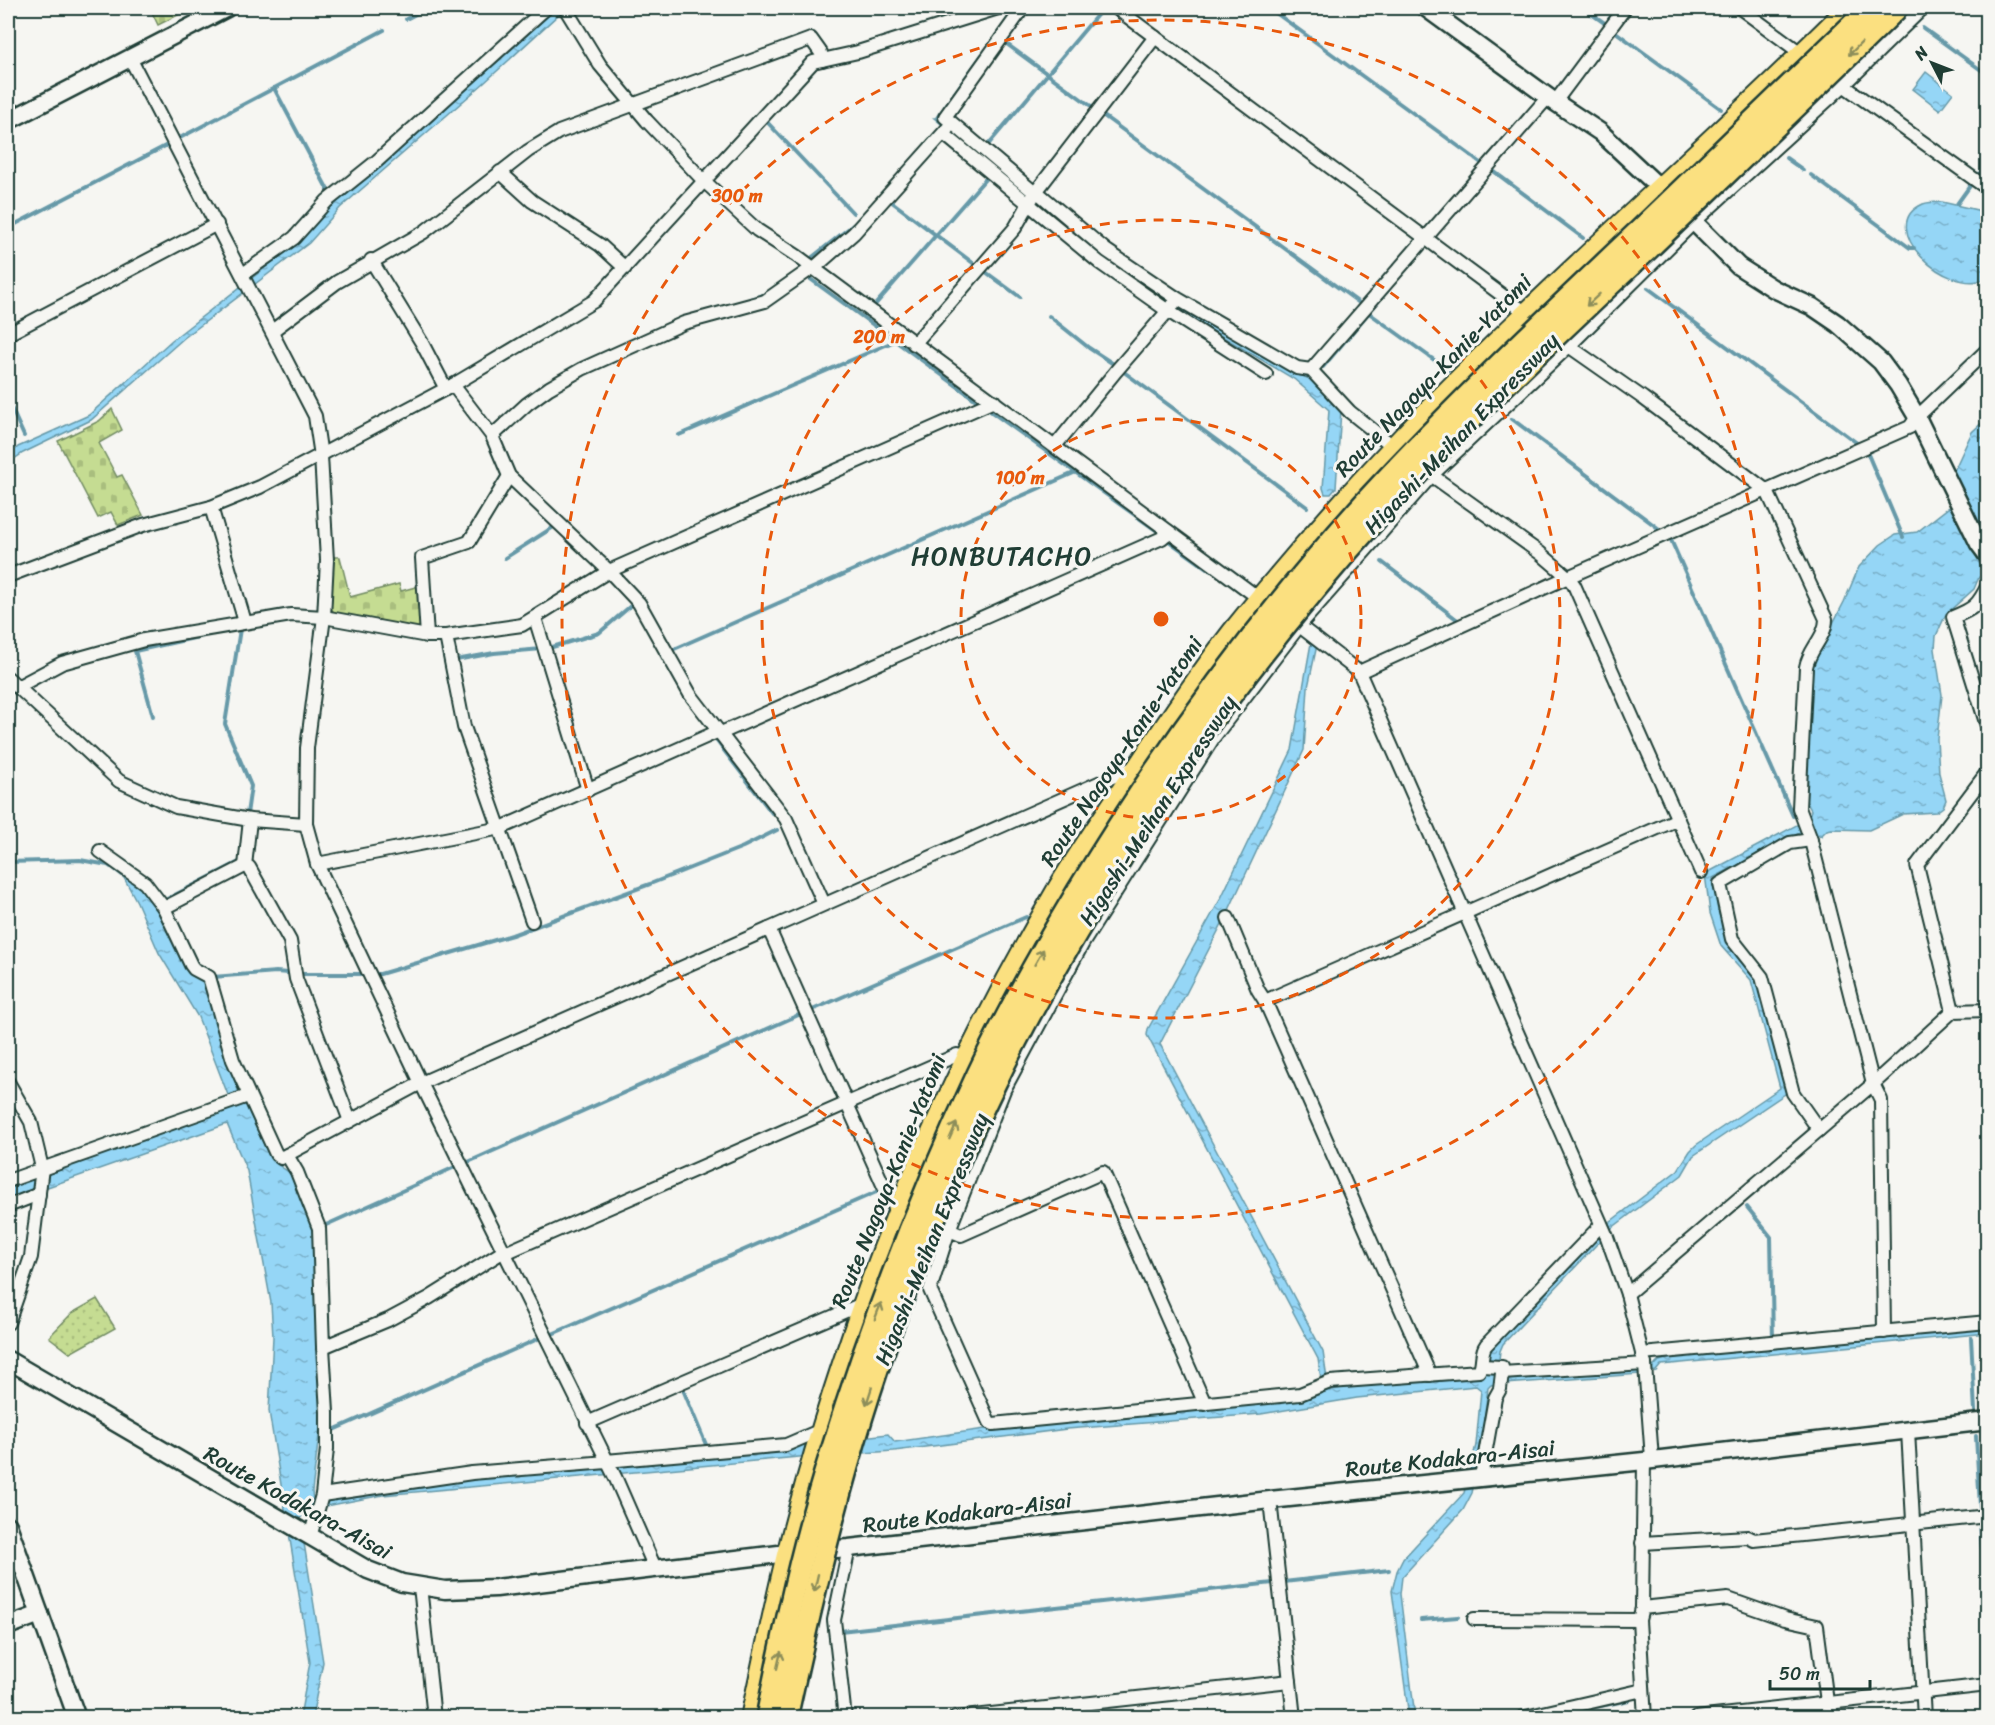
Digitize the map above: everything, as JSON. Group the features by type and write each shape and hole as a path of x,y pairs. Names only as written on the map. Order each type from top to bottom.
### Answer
{"highway":[{"name":"Higashi-Meihan Expressway","path":"767,1718 798,1576 829,1459 875,1321 919,1207 979,1072 1037,959 1113,834 1185,726 1281,600 1369,499 1463,399 1870,8"},
{"name":"Higashi-Meihan Expressway","path":"786,1718 817,1580 848,1461 892,1327 936,1216 995,1082 1054,968 1200,736 1296,611 1383,511 1486,404 1777,127 1897,8"}],"main road":[{"path":"8,121 227,8"},
{"path":"1426,8 1551,100 1600,132 1738,266 1774,289 1813,307 1858,340 1881,362 1917,417 1974,533 1988,556"},
{"name":"Route Nagoya-Kanie-Yatomi","path":"750,1718 786,1553 820,1432 862,1304 898,1210 965,1057 1059,886 1171,714 1229,635 1258,598 1392,446 1523,314 1660,188 1847,8"},
{"name":"Route Kodakara-Aisai","path":"8,1360 368,1570 402,1582 445,1590 496,1588 786,1553 849,1548 1988,1421"},
{"path":"8,1525 11,1544 40,1614 76,1718"},
{"path":"8,1626 40,1614"}],"street":[{"path":"244,277 294,238 327,201 377,161 546,8"},
{"path":"8,576 143,525 212,507 260,488 449,387 594,301 813,62 858,52 998,8"},
{"path":"1023,8 945,117 948,128 1033,197 1266,374"},
{"path":"1116,8 1518,307 1523,314 1643,398 1767,491 1826,620 1826,629 1810,653 1806,667 1799,808 1811,838 1874,1084 1881,1100 1884,1332"},
{"path":"1311,370 1551,100 1625,8"},
{"path":"1740,8 1843,86 1988,189"},
{"path":"1601,1225 1486,1345 1483,1349 1482,1366 1479,1371 1330,1382 1300,1394 1205,1404 993,1424 989,1422 930,1290 950,1230 1004,1090 1083,944 1214,737 1300,625 1432,475 1569,346 1694,222 1843,86 1923,8"},
{"path":"567,11 600,65 633,104 704,181 757,230 994,401 1258,598 1300,625 1359,672 1607,1237 1627,1294 1645,1365 1648,1460 1640,1614 1645,1718"},
{"path":"914,344 1015,228 1033,197 1155,37"},
{"path":"272,331 337,282 371,260 424,232 528,151 559,132 811,39 821,53 822,60"},
{"path":"130,58 253,292 315,416 321,456 327,560 324,617 307,748 306,824 316,864 616,1479 656,1568"},
{"path":"492,436 527,404 582,369 684,323 765,301 812,268 854,233 948,128"},
{"path":"500,172 532,201 600,245 624,268"},
{"path":"8,334 217,224"},
{"path":"371,260 449,387 492,436 509,476 609,571 639,603 690,694 786,819 824,904"},
{"path":"1173,305 1297,368 1311,370 1350,412 1392,446 1540,553 1568,577 1574,585 1701,872"},
{"path":"1055,446 1173,305"},
{"path":"1359,672 1568,577 1910,427 1917,417 1988,349"},
{"path":"17,687 62,663 144,640 291,615 324,617 427,636 446,636 522,625 609,571 994,401"},
{"path":"427,636 422,558 469,542 509,476"},
{"path":"212,507 245,621"},
{"path":"316,864 501,828 1151,543 1169,532"},
{"path":"1988,585 1981,600 1972,610 1953,617 1988,729"},
{"path":"535,618 588,790"},
{"path":"446,636 464,727 532,921"},
{"path":"8,678 119,781 176,807 250,820 306,824"},
{"path":"100,852 146,883 164,908 191,965 209,978 246,1097 276,1154 281,1158 421,1083 1138,766"},
{"path":"1953,1011 1917,865 1988,771"},
{"path":"1265,1001 1678,819"},
{"path":"245,866 250,820"},
{"path":"1811,838 1790,843 1720,884 1732,939 1762,977 1793,1093 1819,1130"},
{"path":"164,908 245,866"},
{"path":"245,866 249,867 290,941 295,974 350,1121"},
{"path":"1228,918 1430,1375"},
{"path":"769,929 889,1198 898,1210"},
{"path":"1627,1294 1874,1084 1953,1011 1988,1010"},
{"path":"323,1347 388,1320 505,1252 957,1055 965,1057"},
{"path":"8,1082 31,1122 42,1170 31,1257 8,1323"},
{"path":"8,1181 246,1097"},
{"path":"287,1155 297,1172 319,1228 327,1412 320,1501 308,1536"},
{"path":"950,1230 961,1235 1103,1172 1205,1404"},
{"path":"8,1206 39,1192"},
{"path":"587,1423 862,1304"},
{"path":"1482,1366 1500,1370 1645,1365 1884,1332 1988,1322"},
{"path":"1481,1478 1495,1398 1500,1389 1500,1370"},
{"path":"1908,1431 1923,1718"},
{"path":"320,1501 472,1473 786,1445 820,1432"},
{"path":"1270,1500 1294,1718"},
{"path":"1642,1543 1748,1537 1754,1540 1988,1516"},
{"path":"844,1718 834,1620 849,1548"},
{"path":"420,1586 434,1718"},
{"path":"1474,1620 1640,1614 1728,1599 1785,1619 1817,1626 1832,1718"},
{"path":"955,1718 1290,1681"},
{"path":"1696,1718 1988,1685"},
{"path":"1521,1718 1643,1690"}],"green space":[{"path":"150,8 192,8 158,25"},
{"path":"112,409 122,430 99,443 117,477 122,475 143,515 118,525 111,512 98,518 58,441 99,421"},
{"path":"333,557 340,557 350,597 399,584 401,591 419,586 422,624 418,629 335,613 331,609"},
{"path":"97,1299 115,1328 70,1353 49,1337 72,1313"}],"water":[{"path":"557,8 574,8 558,15 484,83 340,208 309,243 184,338 91,420 23,453 8,463 8,456 18,447 89,415 172,340 302,239 321,216"},
{"path":"1926,72 1953,93 1940,110 1913,89"},
{"path":"934,118 939,118 1104,253 1291,371 1312,380 1341,409 1336,488 1331,494 1325,494 1323,488 1329,410 1294,379 1169,305 1097,254"},
{"path":"1942,202 1977,210 1987,222 1987,278 1971,282 1936,270 1911,243 1906,228 1910,214 1923,204"},
{"path":"1987,418 1987,517 1978,526 1963,532 1986,575 1979,577 1974,589 1946,614 1936,636 1935,649 1942,695 1937,739 1939,773 1946,800 1943,807 1936,812 1903,814 1869,830 1832,829 1827,830 1821,836 1803,831 1713,878 1718,911 1728,941 1758,977 1788,1092 1693,1156 1682,1175 1612,1228 1503,1344 1497,1377 1652,1368 1659,1361 1670,1358 1987,1328 1987,1333 1661,1365 1656,1371 1640,1374 1491,1385 1488,1388 1479,1461 1472,1493 1463,1510 1402,1577 1400,1594 1415,1717 1409,1717 1392,1591 1403,1559 1464,1493 1476,1445 1481,1390 1476,1386 1357,1398 1261,1414 1067,1429 894,1451 799,1457 383,1495 311,1509 300,1518 323,1662 314,1717 300,1717 310,1662 269,1411 273,1337 271,1303 247,1171 227,1124 8,1201 8,1186 233,1108 198,1017 159,953 124,878 110,867 110,863 140,882 204,980 220,1040 243,1104 245,1103 271,1160 293,1175 314,1230 321,1419 312,1491 313,1501 408,1484 793,1449 802,1444 888,1434 895,1442 992,1428 1299,1399 1320,1393 1321,1379 1318,1359 1147,1035 1148,1029 1221,898 1292,750 1311,643 1317,645 1308,687 1304,750 1228,912 1160,1044 1323,1352 1327,1379 1333,1389 1480,1376 1487,1350 1594,1234 1678,1170 1696,1145 1780,1088 1751,980 1721,946 1710,913 1705,874 1808,819 1811,810 1805,799 1813,662 1859,567 1880,545 1895,535 1917,532 1948,508 1964,500 1952,475 1972,432"}],"waterway":[{"path":"406,19 427,8"},
{"path":"987,146 1103,8"},
{"path":"1269,8 1484,165"},
{"path":"1583,8 1606,24"},
{"path":"1609,19 1618,8"},
{"path":"1923,28 1988,75"},
{"path":"176,140 384,30"},
{"path":"1613,30 1721,109"},
{"path":"1004,42 1095,109"},
{"path":"938,119 982,55"},
{"path":"274,88 329,192"},
{"path":"1101,114 1362,305"},
{"path":"768,123 853,213"},
{"path":"8,228 171,143"},
{"path":"1786,158 1803,170"},
{"path":"1977,177 1988,163"},
{"path":"1492,170 1583,238"},
{"path":"1811,175 1910,248 1914,248"},
{"path":"874,306 987,177"},
{"path":"1957,204 1972,183"},
{"path":"892,202 977,266"},
{"path":"810,259 858,221"},
{"path":"983,270 1020,297"},
{"path":"809,278 976,400"},
{"path":"1648,288 1861,446"},
{"path":"1323,367 1388,290"},
{"path":"750,299 766,294"},
{"path":"1369,313 1448,370"},
{"path":"1049,316 1089,348 1115,365"},
{"path":"679,435 895,341"},
{"path":"1124,372 1307,507"},
{"path":"8,401 24,436"},
{"path":"990,411 1157,531"},
{"path":"1512,419 1662,531"},
{"path":"1867,452 1903,537"},
{"path":"672,650 1076,472"},
{"path":"505,558 555,526 557,529"},
{"path":"1671,540 1793,816"},
{"path":"1169,541 1211,571"},
{"path":"1382,562 1459,621"},
{"path":"549,648 599,633 634,603"},
{"path":"237,629 240,629 225,724 251,786 247,814"},
{"path":"153,716 135,651 203,636"},
{"path":"456,660 494,653 542,649"},
{"path":"716,740 772,813"},
{"path":"1986,1001 1983,789 1988,782"},
{"path":"213,977 276,972 380,974 512,935 650,884 743,847 777,830"},
{"path":"8,862 80,860 111,867"},
{"path":"165,900 239,862"},
{"path":"810,1011 1026,917"},
{"path":"466,1163 803,1013"},
{"path":"1987,1019 1988,1059"},
{"path":"326,1225 455,1167"},
{"path":"550,1335 881,1190"},
{"path":"1747,1207 1771,1237 1773,1339"},
{"path":"331,1431 540,1338"},
{"path":"1971,1338 1975,1411"},
{"path":"682,1387 707,1447"},
{"path":"1976,1436 1980,1507"},
{"path":"1980,1520 1988,1643"},
{"path":"1284,1582 1389,1570"},
{"path":"840,1631 1273,1583"},
{"path":"1421,1620 1458,1617"},
{"path":"1577,1711 1629,1700"}],"district":[{"name":"HONBUTACHO","path":"1002,556"}]}
